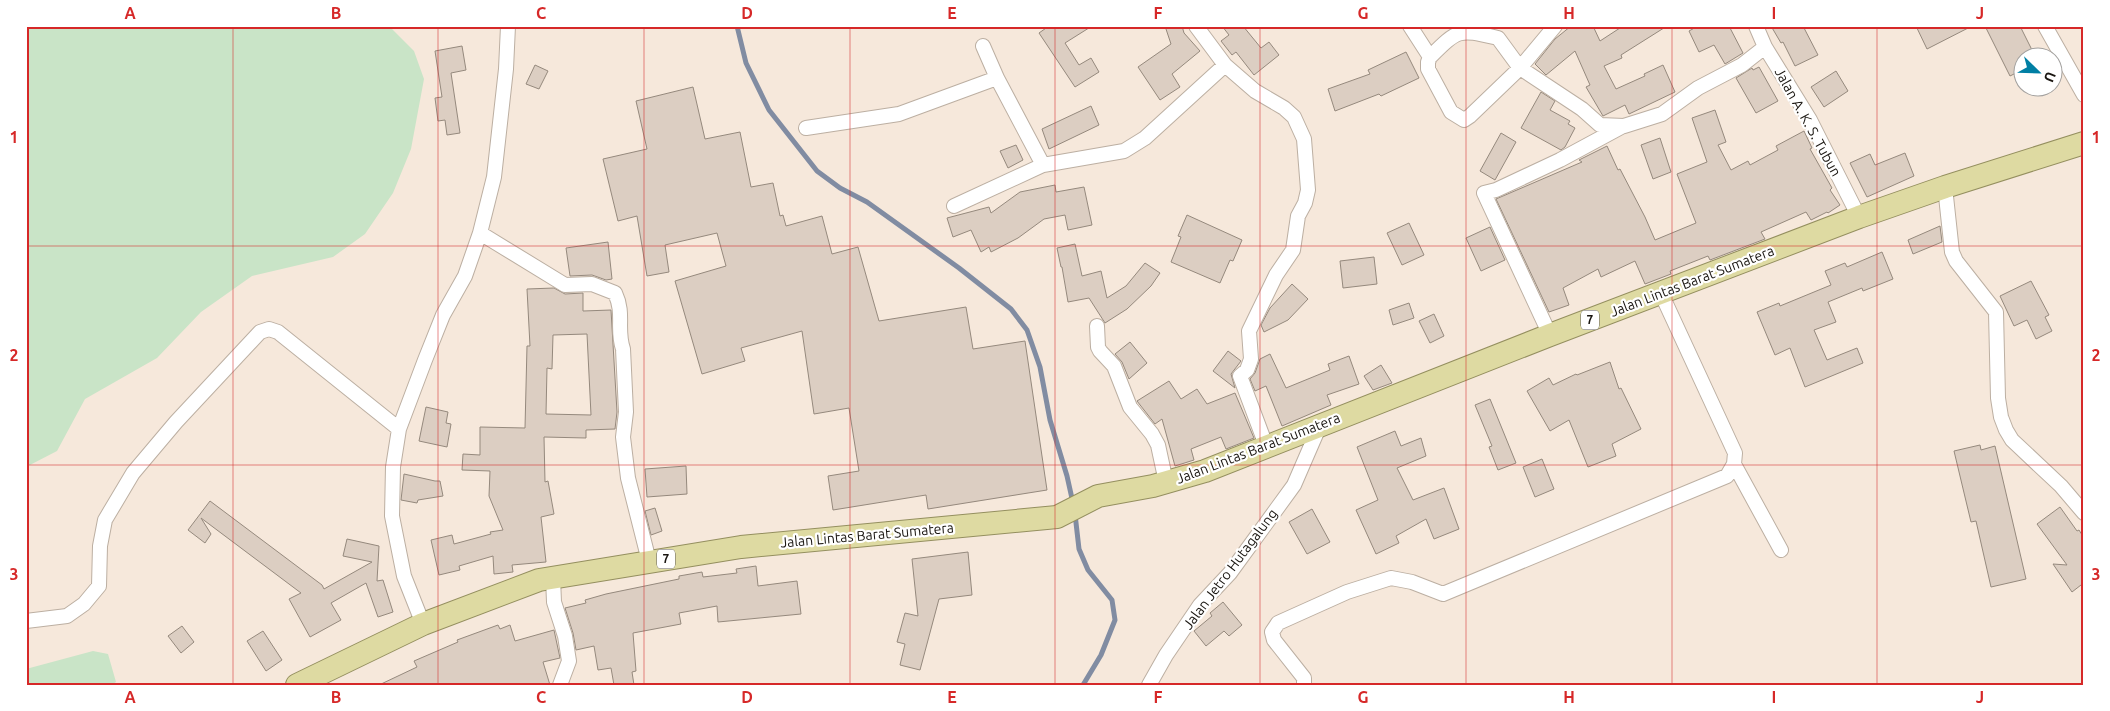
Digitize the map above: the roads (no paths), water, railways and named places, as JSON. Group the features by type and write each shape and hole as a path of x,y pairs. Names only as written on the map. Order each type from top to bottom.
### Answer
{"highway":[{"name":"Jalan Lintas Barat Sumatera","path":"297,685 423,624 539,580 741,547 1057,517 1098,496 1166,482 1205,471 1267,448 1320,425 1550,335 1859,217 1945,186 2084,143"}],"street":[{"path":"423,624 404,576 392,516 393,467 399,429 443,315 465,276 480,233 494,177 506,69 508,26"},
{"path":"1196,26 1225,65 1255,91 1284,108 1294,117 1304,139 1308,190 1305,203 1298,216 1293,250 1276,275 1249,330 1250,359 1247,370 1240,376 1267,448"},
{"path":"1410,26 1430,57"},
{"path":"1555,26 1520,68 1464,120 1451,112 1428,69 1428,62 1430,57 1450,37 1459,32 1469,31 1498,38 1520,68 1582,108 1600,124 1624,126"},
{"name":"Jalan A. K. S. Tubun","path":"1756,26 1765,47 1810,120 1859,217"},
{"path":"2045,26 2084,95"},
{"path":"983,46 997,78 1043,165"},
{"path":"1550,335 1484,193 1496,190 1560,160 1624,126 1662,114 1698,88 1742,65 1765,47"},
{"path":"954,206 1043,165 1124,151 1145,138 1225,65"},
{"path":"806,128 899,114 997,78"},
{"path":"1945,186 1952,252 1956,261 1996,312 1998,398 2004,423 2012,440 2061,486 2084,513"},
{"path":"480,233 565,285 592,284 615,293 620,304 620,340 623,348 626,412 623,437 628,478 649,561"},
{"path":"1304,685 1304,678 1274,640 1272,632 1278,623 1347,592 1391,578 1412,582 1443,594 1727,476 1734,464 1735,453 1660,293"},
{"path":"1097,326 1098,347 1100,351 1114,366 1130,408 1152,434 1158,445 1166,482"},
{"path":"26,621 67,616 84,604 99,586 100,546 105,520 133,473 176,422 260,332 269,329 278,332 399,429"},
{"name":"Jalan Jetro Hutagalung","path":"1149,685 1166,655 1200,605 1230,573 1294,485 1320,425"},
{"path":"1734,464 1781,550"},
{"path":"553,578 554,602 565,636 569,661 560,685"}],"waterway":[{"path":"737,26 746,63 769,110 817,171 840,188 867,202 959,268 1011,309 1027,330 1040,367 1050,420 1073,503"},
{"path":"1075,514 1079,549 1088,570 1112,600 1115,620 1101,655 1083,685"}]}
